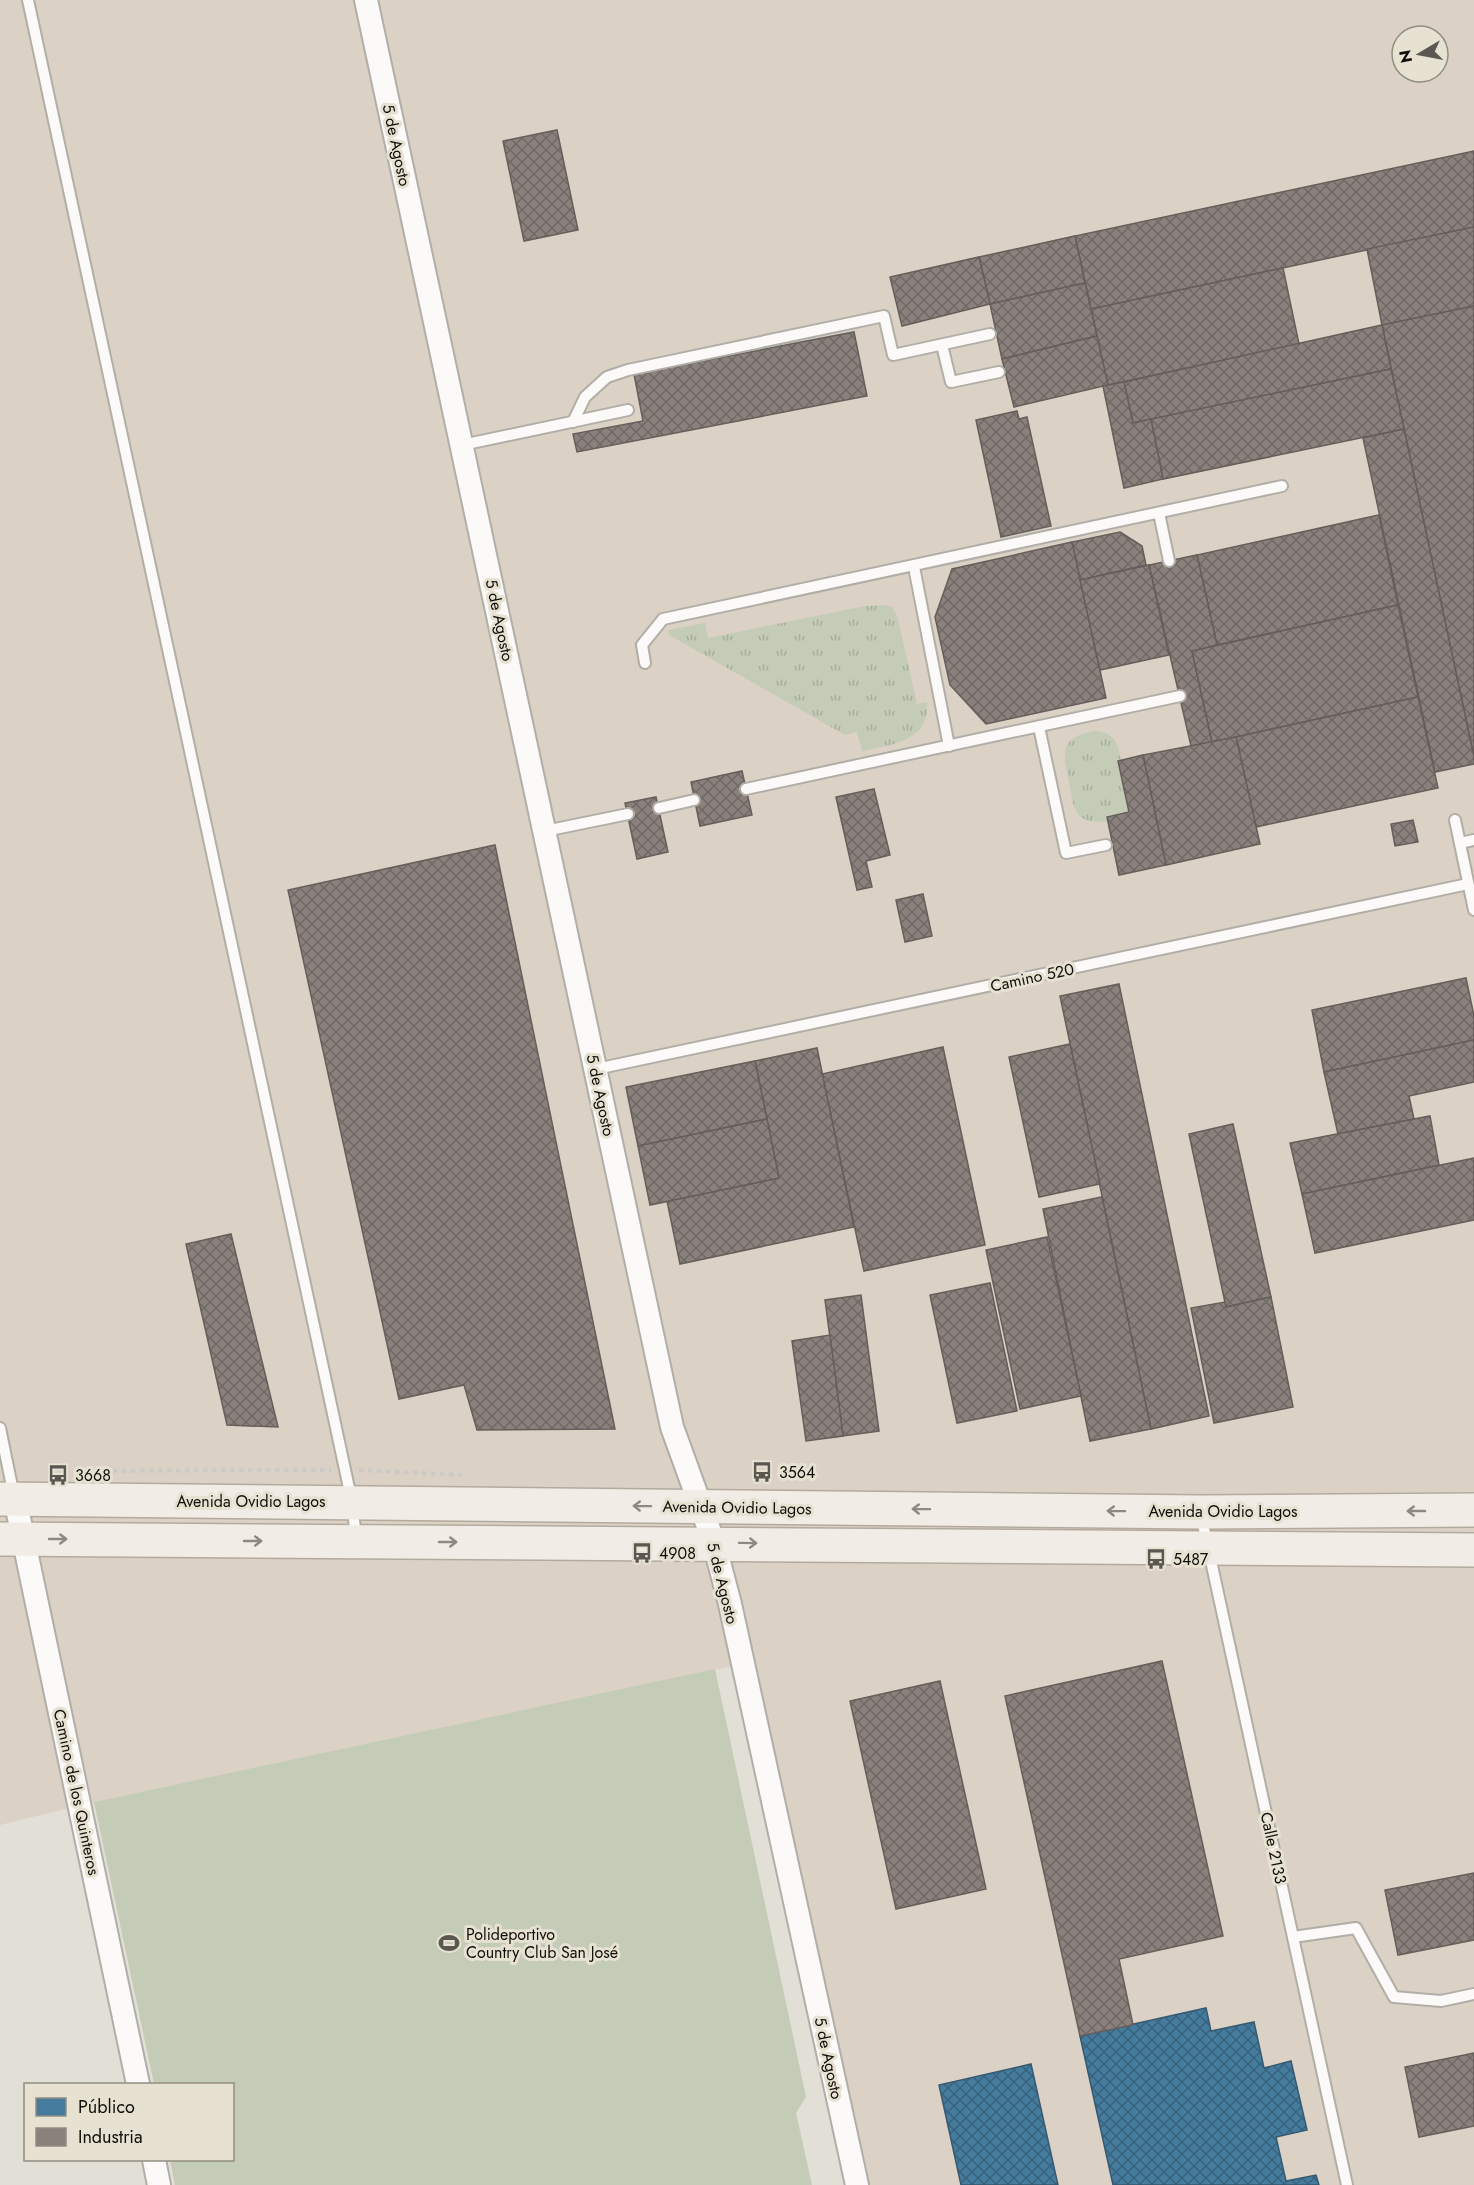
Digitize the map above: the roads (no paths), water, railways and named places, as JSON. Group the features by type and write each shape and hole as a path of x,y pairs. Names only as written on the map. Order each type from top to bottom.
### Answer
{"main road":[{"name":"Avenida Ovidio Lagos","path":"8,1499 1201,1512 1474,1510"},
{"path":"11,1539 1474,1550"}],"street":[{"name":"5 de Agosto","path":"366,0 672,1427 699,1507 714,1543 730,1604 857,2185"},
{"name":"Camino de los Quinteros","path":"8,1499 11,1539 138,2083"},
{"path":"154,2161 159,2185"}],"lane":[{"path":"28,0 352,1502 357,1541"},
{"path":"573,422 585,397 607,377 628,370 884,316 893,355 990,334"},
{"path":"942,345 951,382 999,372"},
{"path":"462,445 628,410"},
{"path":"645,663 642,645 663,619 914,567 1282,486"},
{"path":"1159,513 1169,561"},
{"path":"914,567 949,746"},
{"path":"746,789 1180,696"},
{"path":"1039,727 1066,853 1106,845"},
{"path":"659,808 694,800"},
{"path":"545,831 628,814"},
{"path":"1455,820 1474,910"},
{"path":"1460,843 1474,840"},
{"name":"Camino 520","path":"596,1069 1468,884"},
{"path":"0,1428 8,1499"},
{"name":"Calle 2133","path":"1201,1512 1347,2185"},
{"path":"1293,1937 1356,1928 1394,1997 1441,2001 1474,1994"}],"place":[{"name":"3564","path":"762,1472"},
{"name":"3668","path":"58,1475"},
{"name":"4908","path":"642,1553"},
{"name":"5487","path":"1156,1559"},
{"name":"Polideportivo Country Club San José","path":"449,1943"}]}
